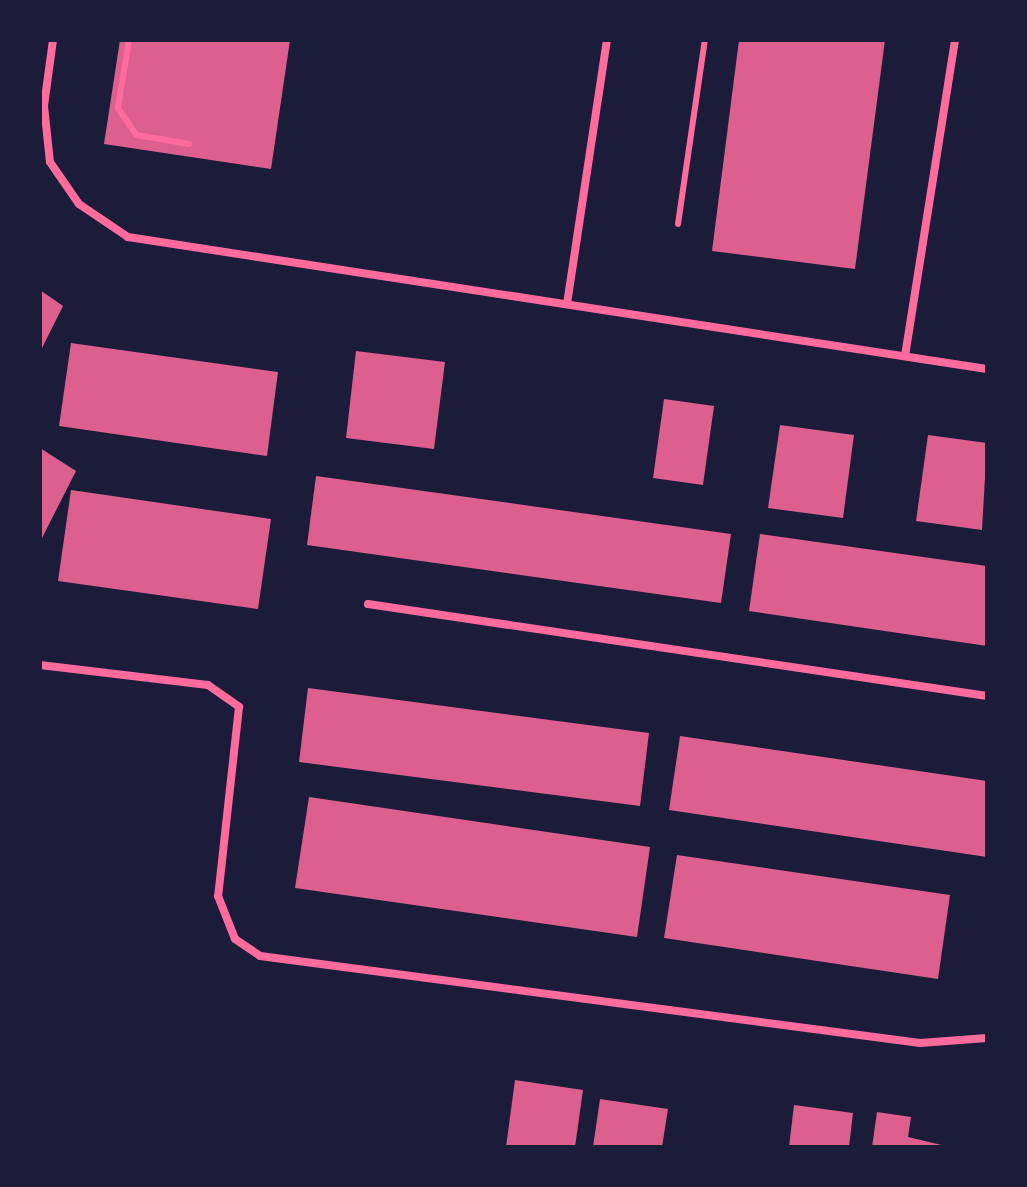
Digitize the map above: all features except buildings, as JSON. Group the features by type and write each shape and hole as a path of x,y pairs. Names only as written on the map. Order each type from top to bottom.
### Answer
{"street":[{"path":"53,40 44,106 50,162 79,204 128,237 987,369"},
{"path":"567,304 607,40"},
{"path":"905,356 955,40"},
{"path":"368,604 987,696"},
{"path":"40,665 208,685 239,707 218,896 235,939 290,964 920,1043 987,1038"}],"lane":[{"path":"129,40 118,108 136,135 189,144"},
{"path":"678,224 705,40"}]}
